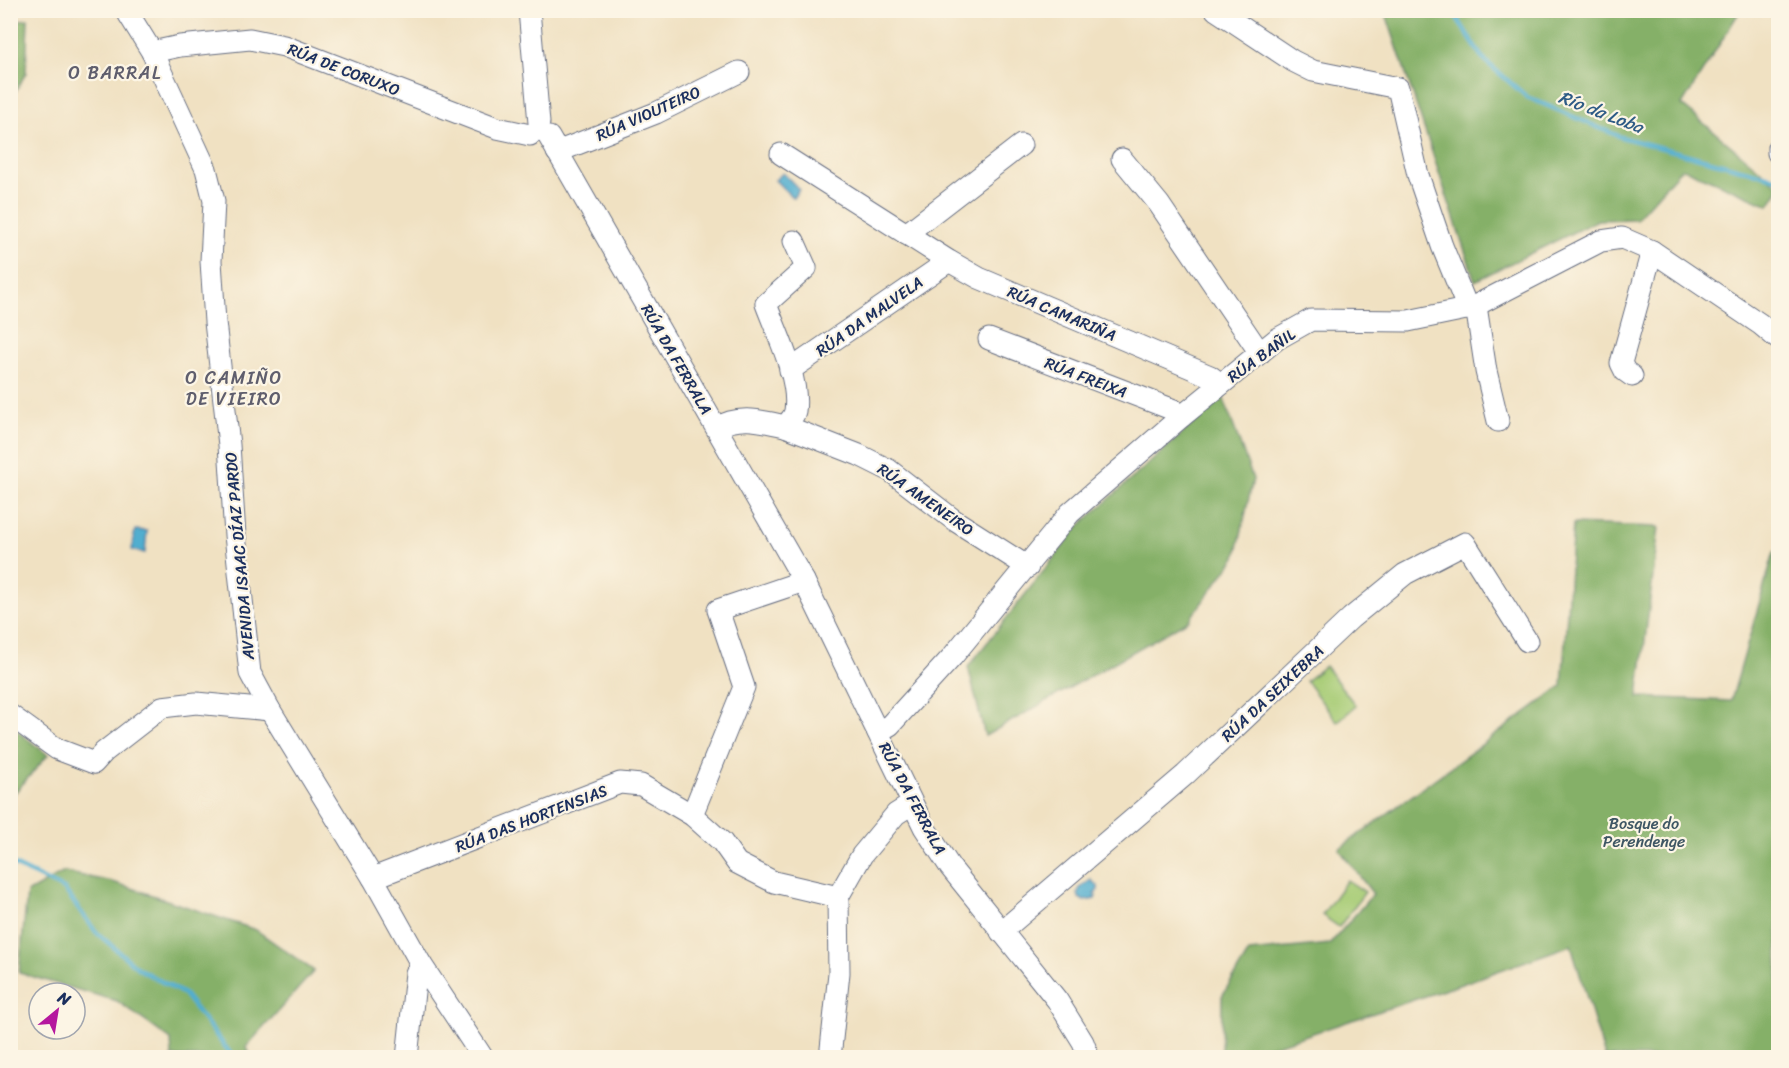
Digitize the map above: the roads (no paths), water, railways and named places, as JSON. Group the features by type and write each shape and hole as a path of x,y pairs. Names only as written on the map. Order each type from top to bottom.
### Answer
{"street":[{"name":"AVENIDA ISAAC DÍAZ PARDO","path":"126,10 152,52 206,169 214,201 211,261 213,292 250,673 270,710 373,878 421,964 483,1058"},
{"path":"530,10 544,137"},
{"path":"1216,10 1293,61 1313,70 1398,88 1418,175 1442,246 1472,307 1498,421"},
{"name":"RÚA DE CORUXO","path":"152,52 180,46 250,39 284,46 497,128 544,137"},
{"name":"RÚA VIOUTEIRO","path":"544,137 656,113 738,72"},
{"name":"RÚA DA FERRALA","path":"544,137 717,428 804,581 912,804 950,867 1057,1000 1083,1042 1089,1058"},
{"path":"906,234 1021,145"},
{"path":"1779,148 1779,153"},
{"name":"RÚA CAMARIÑA","path":"781,154 979,278 1210,376 1221,384"},
{"path":"1122,159 1159,204 1260,353"},
{"name":"RÚA BAÑIL","path":"878,732 890,725 952,657 1070,513 1221,384 1278,339 1311,320 1408,321 1472,307 1601,242 1622,238 1652,251 1779,339"},
{"path":"717,428 725,422 739,420 760,420 785,426 795,414 796,393 790,370 766,304 806,268 794,241"},
{"path":"1632,376 1625,371 1621,363 1652,251"},
{"name":"RÚA DA MALVELA","path":"790,370 949,261"},
{"name":"RÚA FREIXA","path":"989,339 1174,410 1182,417"},
{"name":"RÚA AMENEIRO","path":"785,426 859,455 889,470 954,520 1028,567"},
{"name":"RÚA DA SEIXEBRA","path":"1001,932 1185,775 1351,618 1405,574 1465,543 1527,641"},
{"path":"692,815 744,687 718,610 804,581"},
{"path":"10,715 57,749 94,763 162,707 196,703 270,710"},
{"name":"RÚA DAS HORTENSIAS","path":"373,878 620,783 641,784 692,815 722,842 737,863 774,882 838,897"},
{"path":"830,1058 839,973 838,897 862,855 896,814 912,804"},
{"path":"407,1058 416,973 421,964"}],"water":[{"path":"783,173 799,189 793,198 775,180"},
{"path":"135,530 147,531 145,553 132,550"},
{"path":"1091,880 1098,886 1094,894 1095,899 1084,901 1079,898 1078,892"}],"waterway":[{"name":"Río da Loba","path":"1452,10 1483,59 1527,97 1621,137 1778,179"},
{"path":"10,863 64,889 96,932 139,969 184,994 234,1058"}],"district":[{"name":"O BARRAL","path":"115,73"},
{"name":"O CAMIÑO DE VIEIRO","path":"234,388"}],"park label":[{"name":"Bosque do Perendenge","path":"1644,832"}]}
